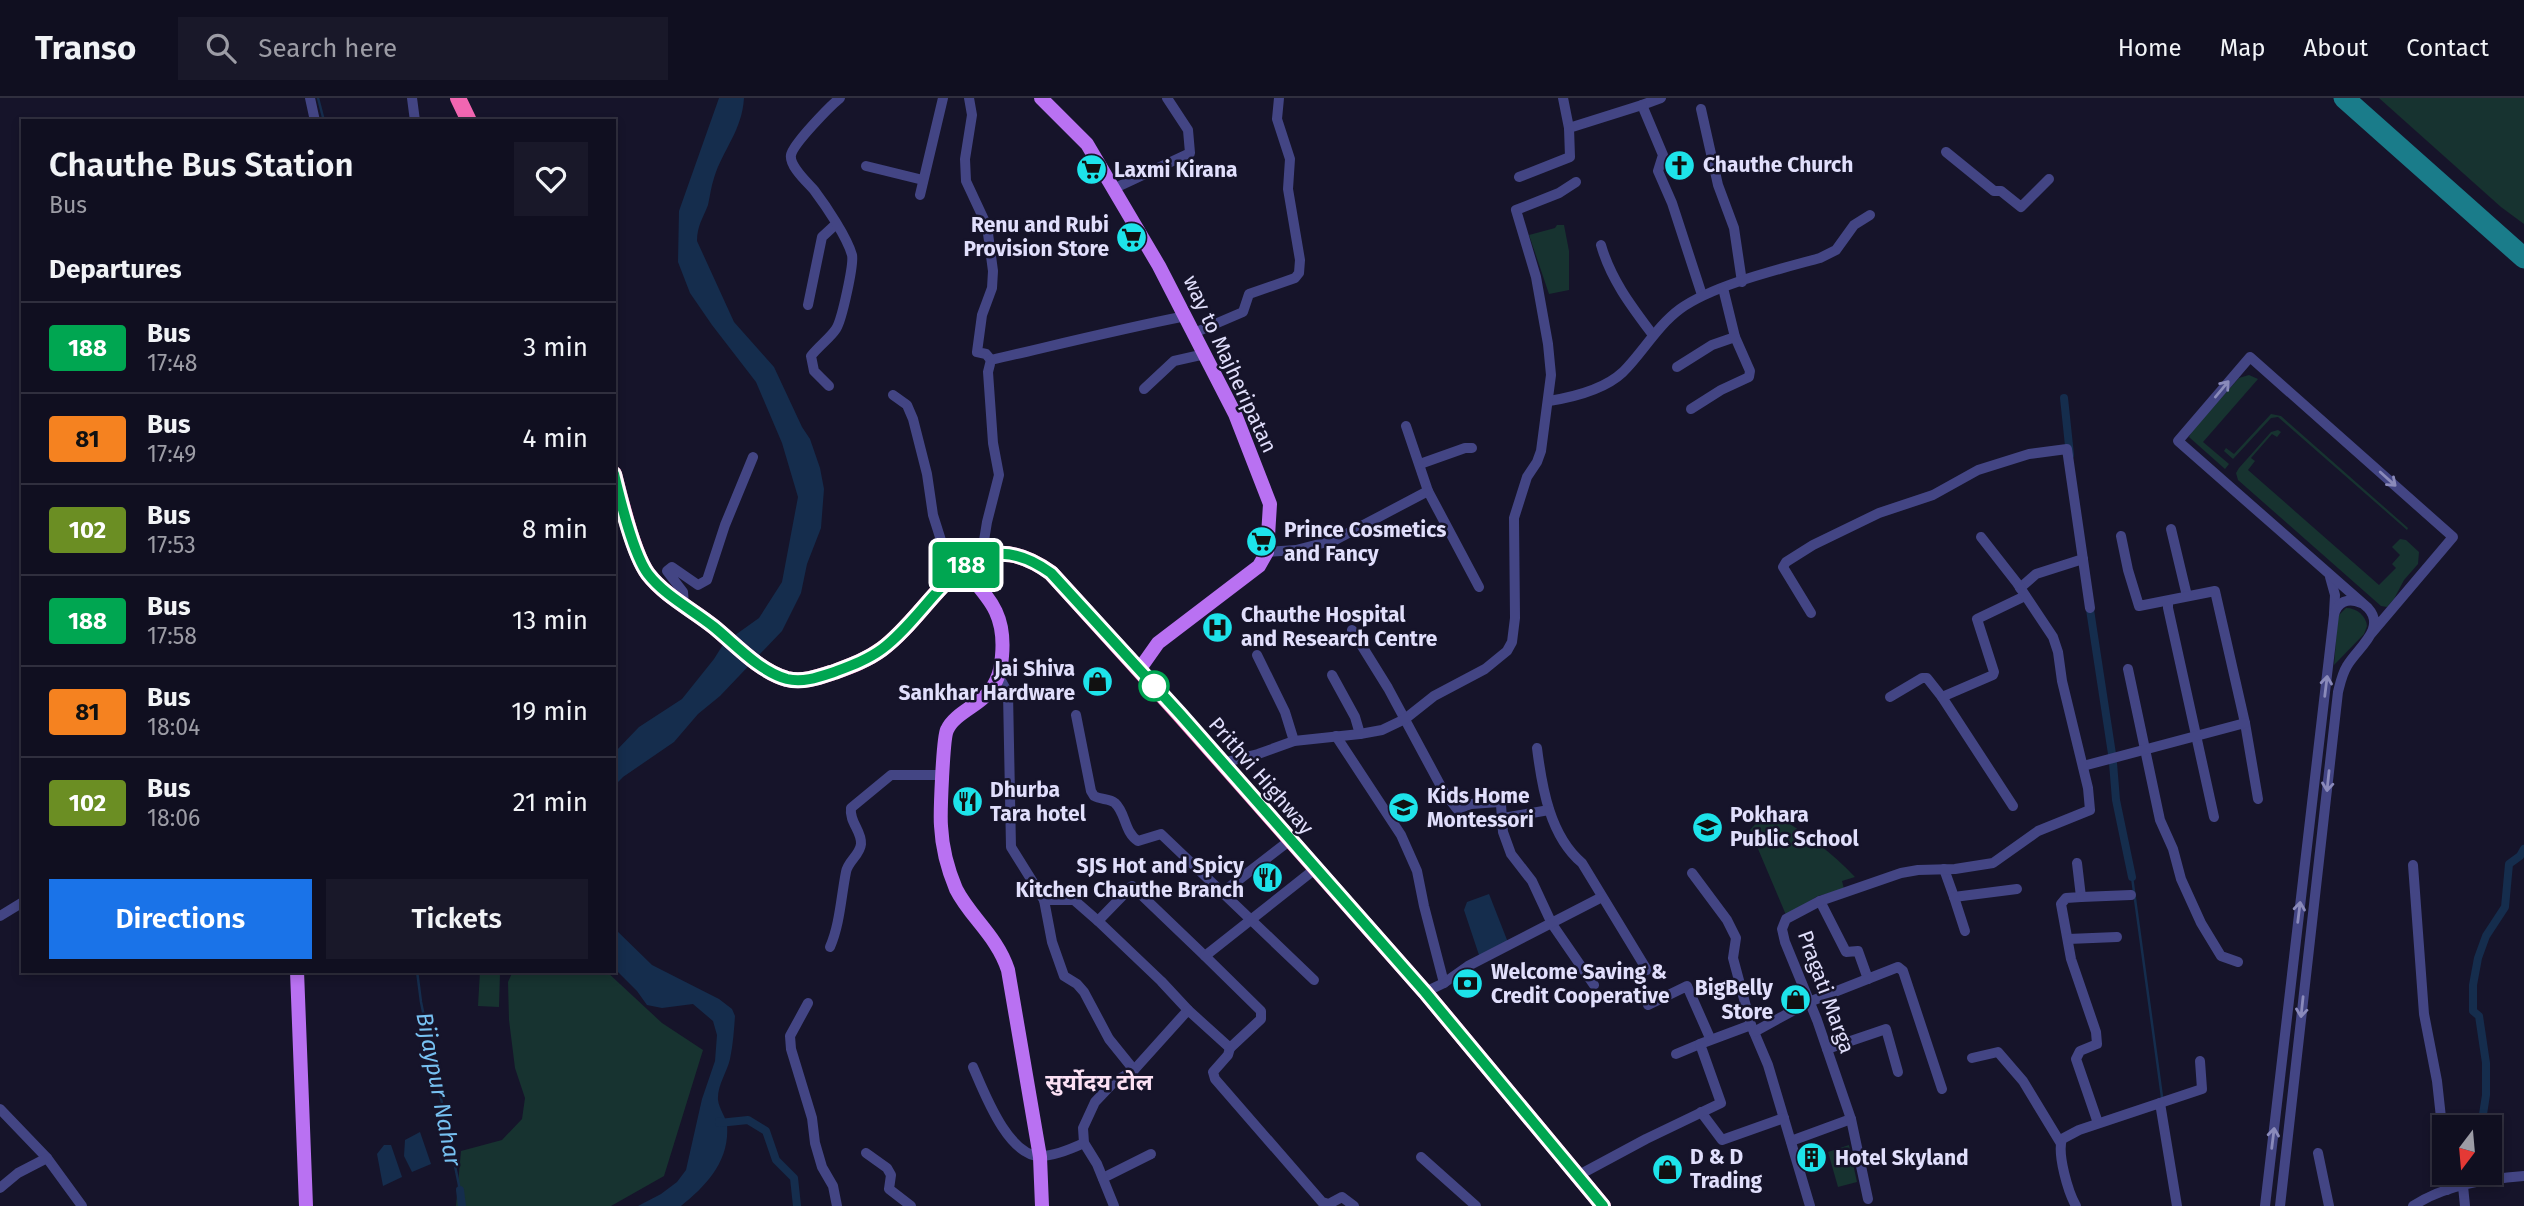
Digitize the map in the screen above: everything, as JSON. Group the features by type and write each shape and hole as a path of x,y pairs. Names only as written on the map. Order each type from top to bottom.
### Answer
{"highway":[{"path":"458,98 467,119"},
{"name":"Prithvi Highway","path":"616,480 647,573 746,654 778,675 797,680 842,669 874,654 889,643 957,571 989,555 1010,554 1041,566 1051,573 1425,992 1603,1206"}],"main road":[{"name":"way to Majheripatan","path":"1041,98 1087,144 1186,316 1235,414 1270,504 1267,552"},
{"path":"1139,670 1158,643 1259,566 1267,552"},
{"path":"957,571 992,604 1001,622 1003,646 999,677 982,700 960,716 947,731 941,824 944,847 957,890 996,945 1008,970 1040,1157 1042,1206"},
{"path":"298,973 306,1206"}],"street":[{"path":"310,98 315,119"},
{"path":"412,98 415,119"},
{"path":"829,386 814,371 810,360 837,328 844,308 852,256 835,225 792,162 791,155 817,118 840,98"},
{"path":"920,195 943,98"},
{"path":"969,98 972,115 965,159 966,181 987,226 992,271 992,288 982,315 977,352 986,354 990,360 988,372 992,431 999,475 981,559"},
{"path":"1113,189 1190,153 1188,130 1167,98"},
{"path":"1194,333 1243,312 1249,294 1295,278 1299,273 1296,226 1288,189 1290,159 1277,119 1279,98"},
{"path":"1518,177 1570,157 1569,128 1563,98"},
{"path":"1569,128 1661,98"},
{"path":"1642,105 1663,155 1658,171 1672,203 1702,295"},
{"path":"1701,109 1718,185 1734,228 1742,282"},
{"path":"1946,152 1993,191 2001,191 2021,207 2049,179"},
{"path":"866,166 923,180"},
{"path":"1222,763 1294,741 1382,730 1405,719 1434,696 1485,670 1507,651 1512,642 1515,618 1514,518 1527,477 1538,460 1551,375 1536,276 1516,210 1559,193 1576,182"},
{"path":"1549,401 1571,398 1591,391 1622,373 1678,310 1702,295 1820,258 1836,250 1854,225 1870,215"},
{"path":"808,305 822,237 835,225"},
{"path":"1601,245 1609,270 1628,302 1653,335"},
{"path":"1691,409 1721,390 1749,377 1750,371 1735,337 1723,288"},
{"path":"990,360 1072,339 1113,333 1186,316"},
{"path":"1677,367 1712,345 1735,337"},
{"path":"1144,389 1174,361 1205,354"},
{"path":"2280,1206 2337,692 2346,666 2381,620 2453,537 2250,357 2178,441 2381,620"},
{"path":"892,395 907,405 913,419 927,474 933,515 957,571"},
{"path":"1406,426 1428,491 1479,587"},
{"path":"1420,464 1454,451 1472,448"},
{"path":"1811,613 1783,567 1799,553 1879,513 1933,495 1991,465 2051,450 2067,449 2090,608"},
{"path":"684,605 684,592 667,571 672,567 698,584 706,580 753,457"},
{"path":"1267,552 1296,550 1335,540 1428,491"},
{"path":"2171,529 2187,596"},
{"path":"2121,536 2138,604 2143,607 2215,591 2245,723 2258,799"},
{"name":"Pragati Marga","path":"1868,1199 1851,1119 1785,942 1782,929 1786,919 1819,901 1901,873 1993,863 2038,831 2090,810 2083,766 2053,637 1981,537"},
{"path":"1942,697 1993,675 1978,619 2022,592 2044,570 2083,559"},
{"path":"2265,1206 2334,615 2334,589 2323,569"},
{"path":"2334,615 2338,605 2354,600 2366,607 2374,618 2375,624 2370,635"},
{"path":"2168,601 2209,806 2214,817"},
{"path":"1352,630 1405,719 1444,792 1457,809 1471,804 1499,802 1503,832 1511,854 1532,881 1552,924 1594,985"},
{"path":"1257,655 1285,712 1294,741"},
{"path":"2129,669 2161,820 2181,879 2201,923 2221,956 2238,962"},
{"path":"1332,675 1355,717 1360,734"},
{"path":"999,677 1008,693 1011,847 1044,900 1052,942 1064,976 1084,992 1109,1039 1134,1069"},
{"path":"1891,697 1922,678 1927,678 2013,806"},
{"path":"1076,715 1094,796 1116,804 1131,836 1138,841 1161,834 1314,979"},
{"path":"2083,766 2245,723"},
{"path":"1336,736 1401,835 1417,872 1444,984"},
{"path":"1538,748 1549,810 1570,853 1582,863 1647,970"},
{"path":"830,947 836,933 846,871 860,849 861,841 852,820 852,808 891,775 943,775"},
{"path":"1503,818 1549,810"},
{"path":"1223,892 1289,841"},
{"path":"2077,863 2081,897"},
{"path":"2413,865 2424,1014 2441,1115"},
{"path":"1205,956 1315,869"},
{"path":"1944,869 1965,931"},
{"path":"1692,873 1727,920 1735,938 1733,958 1810,1206"},
{"path":"1098,921 1132,886 1261,1011 1262,1015 1230,1048 1228,1055 1213,1072 1215,1079 1322,1202 1329,1204 1342,1198 1354,1206"},
{"path":"1954,897 2017,889"},
{"path":"2098,1123 2076,1059 2080,1051 2097,1044 2096,1032 2071,959 2061,904 2066,898 2131,895"},
{"path":"1425,992 1444,984 1468,966 1602,897"},
{"path":"1044,900 1074,900 1230,1048"},
{"path":"1819,901 1846,952 1858,951 1868,979"},
{"path":"0,916 21,903"},
{"path":"2068,939 2117,937"},
{"path":"1676,1054 1705,1041 1753,1029 1809,1002 1898,967 1903,971 1942,1088"},
{"path":"1579,1175 1721,1103 1687,986 1648,1005"},
{"path":"808,1003 790,1036 791,1049 813,1118 815,1143 822,1167 833,1186 836,1206"},
{"path":"1114,1206 1097,1164 1084,1143 1083,1128 1095,1102 1114,1083 1134,1069 1188,1010"},
{"path":"1827,1049 1886,1029 1898,1072"},
{"path":"1972,1058 1998,1052 2023,1081 2060,1142 2066,1182 2076,1206"},
{"path":"2060,1142 2068,1134 2202,1089 2200,1061"},
{"path":"973,1067 993,1113 1016,1143 1025,1150 1040,1157 1084,1143"},
{"path":"2160,1103 2177,1206"},
{"path":"0,1109 47,1158 82,1206"},
{"path":"1701,1112 1722,1140 1784,1118"},
{"path":"1791,1141 1851,1119"},
{"path":"866,1153 887,1168 891,1175 889,1189 911,1206"},
{"path":"2318,1153 2329,1206"},
{"path":"1103,1178 1151,1154"},
{"path":"1421,1157 1475,1206"},
{"path":"0,1188 18,1173 47,1158"},
{"path":"2417,1204 2447,1191 2489,1179 2524,1176"},
{"path":"2447,1185 2447,1191"},
{"path":"2463,1186 2465,1206"}],"green space":[{"path":"2379,98 2524,98 2524,224 2501,207"},
{"path":"1557,225 1564,225 1569,251 1569,290 1549,294 1529,235 1555,228"},
{"path":"2249,375 2258,379 2203,442 2229,464 2225,469 2189,437 2239,378"},
{"path":"2271,414 2281,416 2408,528 2407,530 2278,417 2271,418 2233,459 2224,451 2226,448 2234,454"},
{"path":"2271,432 2281,432 2277,437 2272,434 2251,458 2255,461 2248,470 2379,585 2396,568 2392,564 2400,555 2392,547 2400,539 2406,540 2419,552 2418,564 2387,607 2381,606 2238,480 2236,473 2239,468"},
{"path":"2346,608 2360,613 2367,626 2364,634 2334,665 2338,616"},
{"path":"1768,810 1814,841 1855,877 1842,881 1844,889 1818,896 1786,915 1750,830"},
{"path":"480,973 500,973 499,1007 478,1006"},
{"path":"512,973 608,973 662,1023 703,1050 664,1176 611,1206 456,1206 461,1151 502,1140 522,1119 525,1098 515,1068 508,982"},
{"path":"1849,1145 1857,1182 1838,1187 1828,1152"}],"water":[{"path":"719,98 744,98 740,120 714,178 697,241 734,322 774,367 810,439 824,489 821,528 807,564 801,593 782,631 720,696 698,714 674,742 616,784 616,751 639,727 682,699 724,643 759,618 782,582 798,497 782,443 756,382 690,293 678,262 679,211"},
{"path":"1489,894 1509,945 1480,958 1464,910 1467,902"},
{"path":"616,930 652,965 719,999 732,1009 735,1016 730,1059 718,1095 727,1125 725,1150 715,1171 681,1206 638,1206 677,1182 686,1170 702,1099 715,1061 717,1035 713,1021 693,1004 662,1008 647,1005 616,970"},
{"path":"420,1132 431,1164 412,1172 404,1156 405,1140"},
{"path":"384,1145 391,1145 402,1177 383,1186 377,1154"}],"waterway":[{"name":"Bijaypur Nahar","path":"318,98 323,119"},
{"path":"2064,398 2070,455"},
{"path":"2089,603 2112,754"},
{"path":"2113,763 2116,800 2132,877"},
{"path":"2483,1115 2486,1063 2479,1016 2473,1011 2473,985 2486,936 2505,907 2509,864 2520,856 2524,849"},
{"path":"2132,877 2162,1097"},
{"name":"Bijaypur Nahar","path":"417,973 460,1190"},
{"path":"719,1121 748,1120 766,1131 776,1160 794,1178 797,1206"},
{"name":"Bijaypur Nahar","path":"460,1190 462,1206"}],"taxiway":[{"path":"2344,98 2524,258"}],"bus line":[{"name":"188","path":"616,481 647,573 665,591 746,654 787,679 808,679 824,675 860,662 882,649 952,575 971,562 989,555 1010,554 1031,560 1051,573 1180,714 1289,841 1425,992 1603,1206"}],"place":[{"name":"Chauthe Church","path":"1680,165"},
{"name":"Laxmi Kirana","path":"1091,170"},
{"name":"Renu and Rubi Provision Store","path":"1132,237"},
{"name":"Prince Cosmetics and Fancy","path":"1261,542"},
{"name":"Chauthe Hospital and Research Centre","path":"1218,627"},
{"name":"Jai Shiva Sankhar Hardware","path":"1098,681"},
{"name":"Dhurba Tara hotel","path":"967,802"},
{"name":"Kids Home Montessori","path":"1404,808"},
{"name":"Pokhara Public School","path":"1707,827"},
{"name":"SJS Hot and Spicy Kitchen Chauthe Branch","path":"1267,878"},
{"name":"Welcome Saving & Credit Cooperative","path":"1468,984"},
{"name":"BigBelly Store","path":"1796,1000"},
{"name":"Hotel Skyland","path":"1812,1158"},
{"name":"D & D Trading","path":"1667,1169"}],"district":[{"name":"सुर्योदय टोल","path":"1099,1082"}]}
